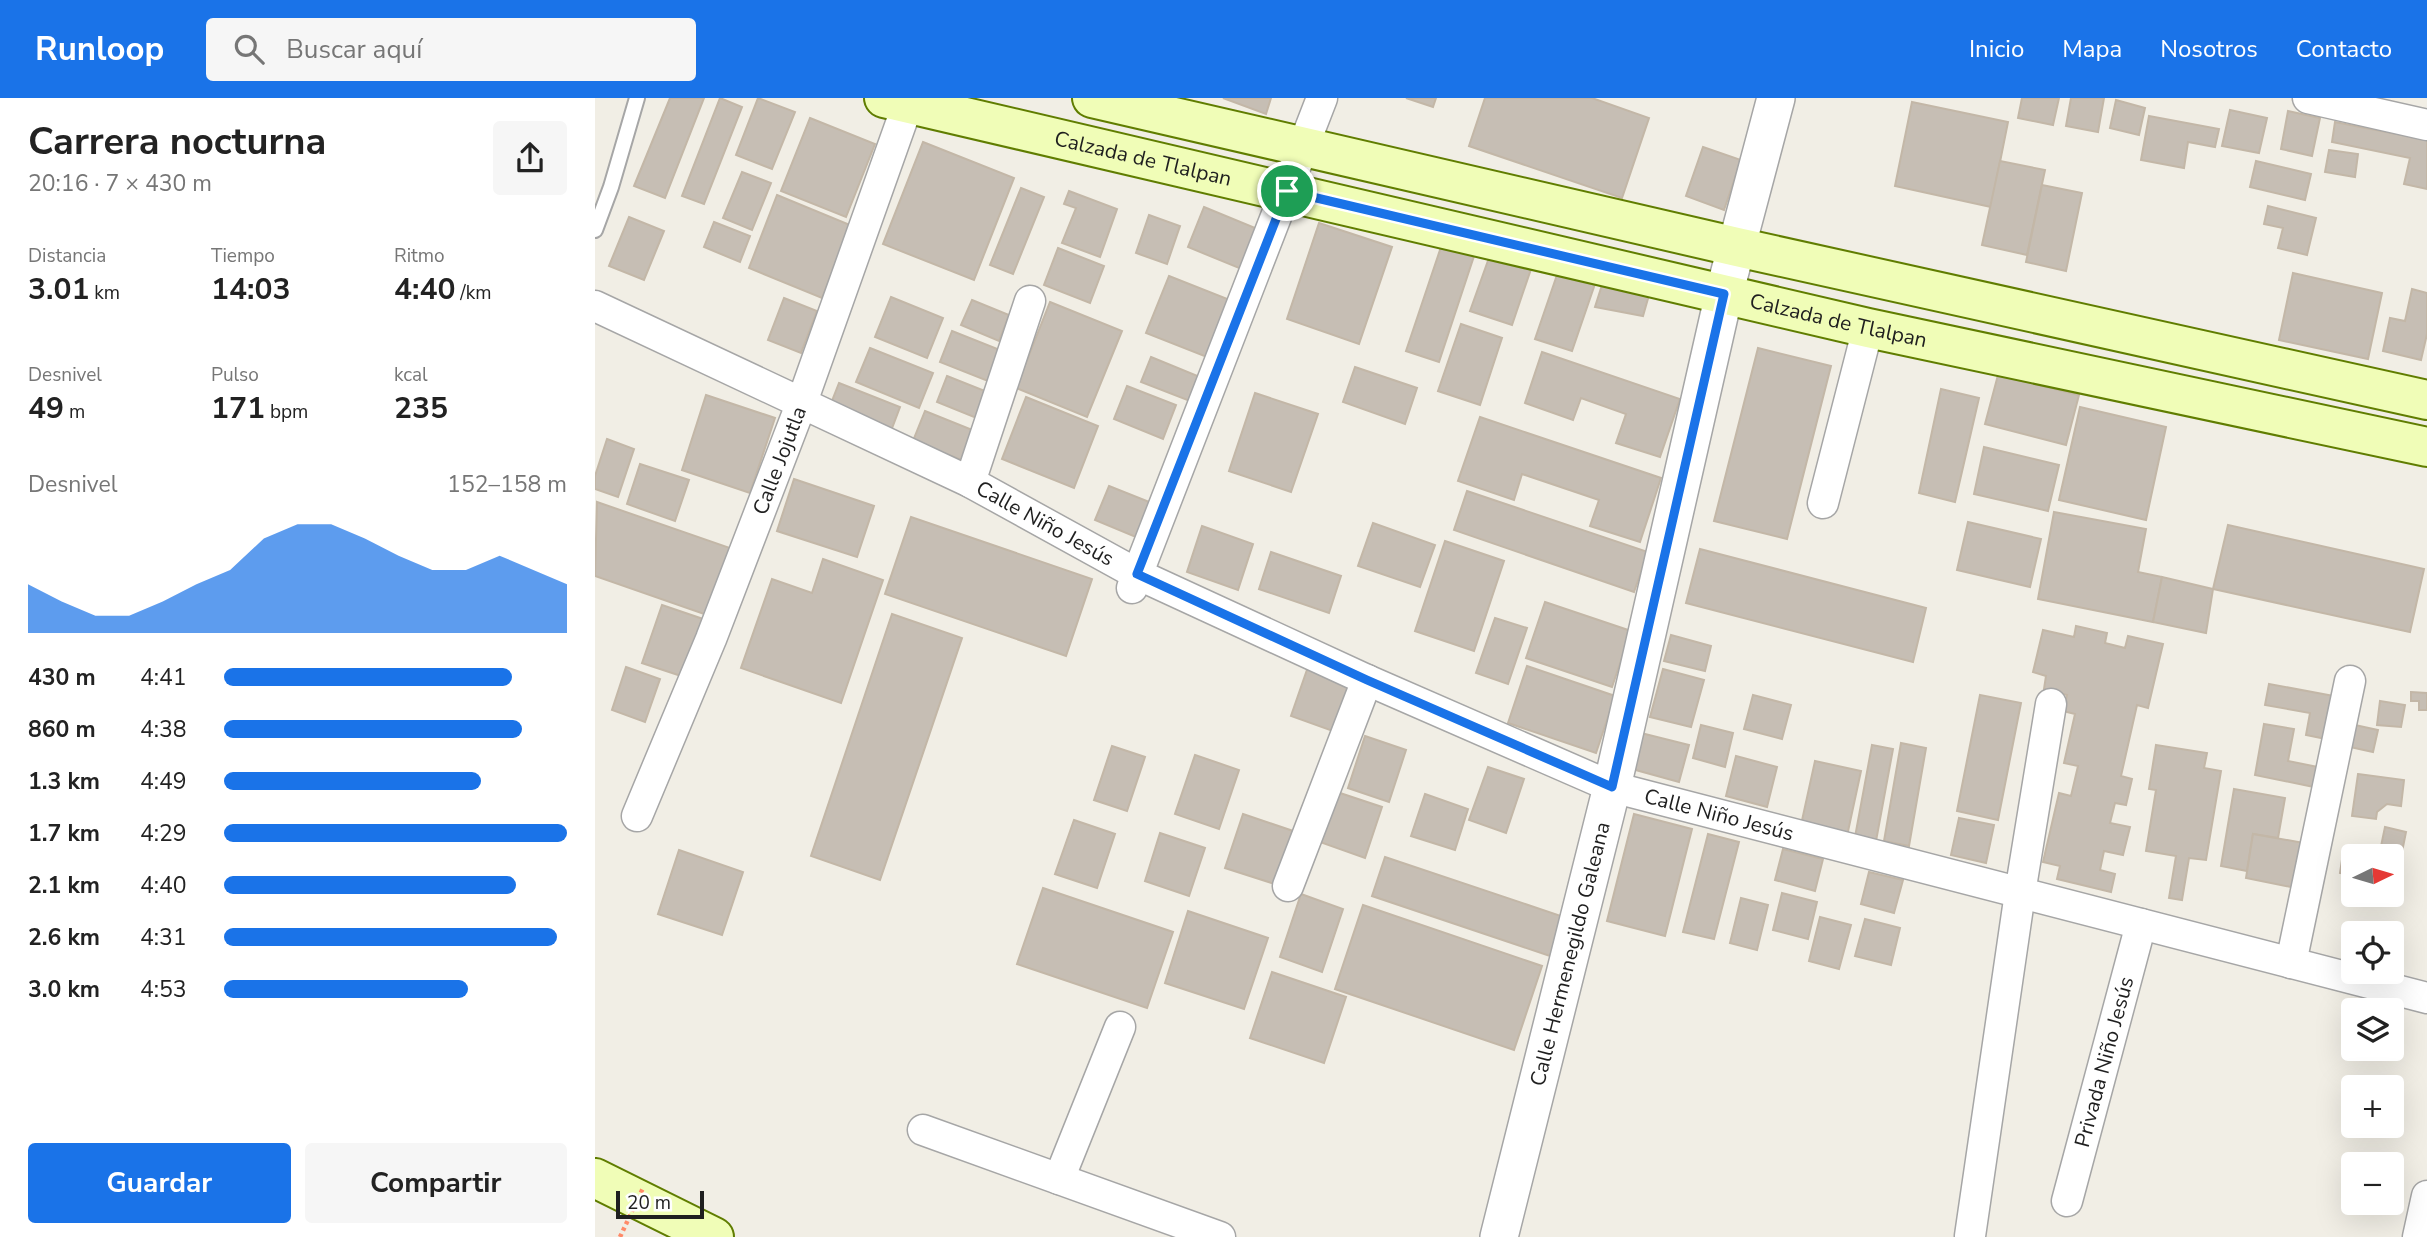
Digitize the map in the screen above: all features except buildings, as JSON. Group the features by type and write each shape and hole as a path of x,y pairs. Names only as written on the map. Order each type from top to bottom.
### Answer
{"main road":[{"path":"1092,98 1737,247 2427,400"},
{"name":"Calzada de Tlalpan","path":"900,100 1868,328 2427,447"},
{"path":"595,1178 714,1237"}],"street":[{"path":"1142,585 1322,98"},
{"name":"Calle Hermenegildo Galeana","path":"1499,1237 1612,787 1724,294 1776,98"},
{"path":"2308,98 2427,125"},
{"name":"Calle Jojutla","path":"636,816 711,639 802,402 900,100"},
{"path":"970,482 1030,301"},
{"name":"Calle Niño Jesús","path":"595,306 970,482 1142,585 1612,787 2427,998"},
{"path":"1823,503 1868,328"},
{"path":"1288,886 1367,680"},
{"path":"2291,962 2350,681"},
{"path":"1970,1236 2020,893 2051,704"},
{"name":"Privada Niño Jesús","path":"2067,1201 2141,924"},
{"path":"1059,1178 1120,1027"},
{"path":"923,1130 1220,1237"},
{"path":"2418,1237 2427,1196"}],"lane":[{"path":"595,230 611,187 637,98"}],"path":[{"path":"620,1237 643,1188"}],"route":[{"path":"1287,191 1724,294 1612,787 1367,680 1137,574 1287,191"}]}
